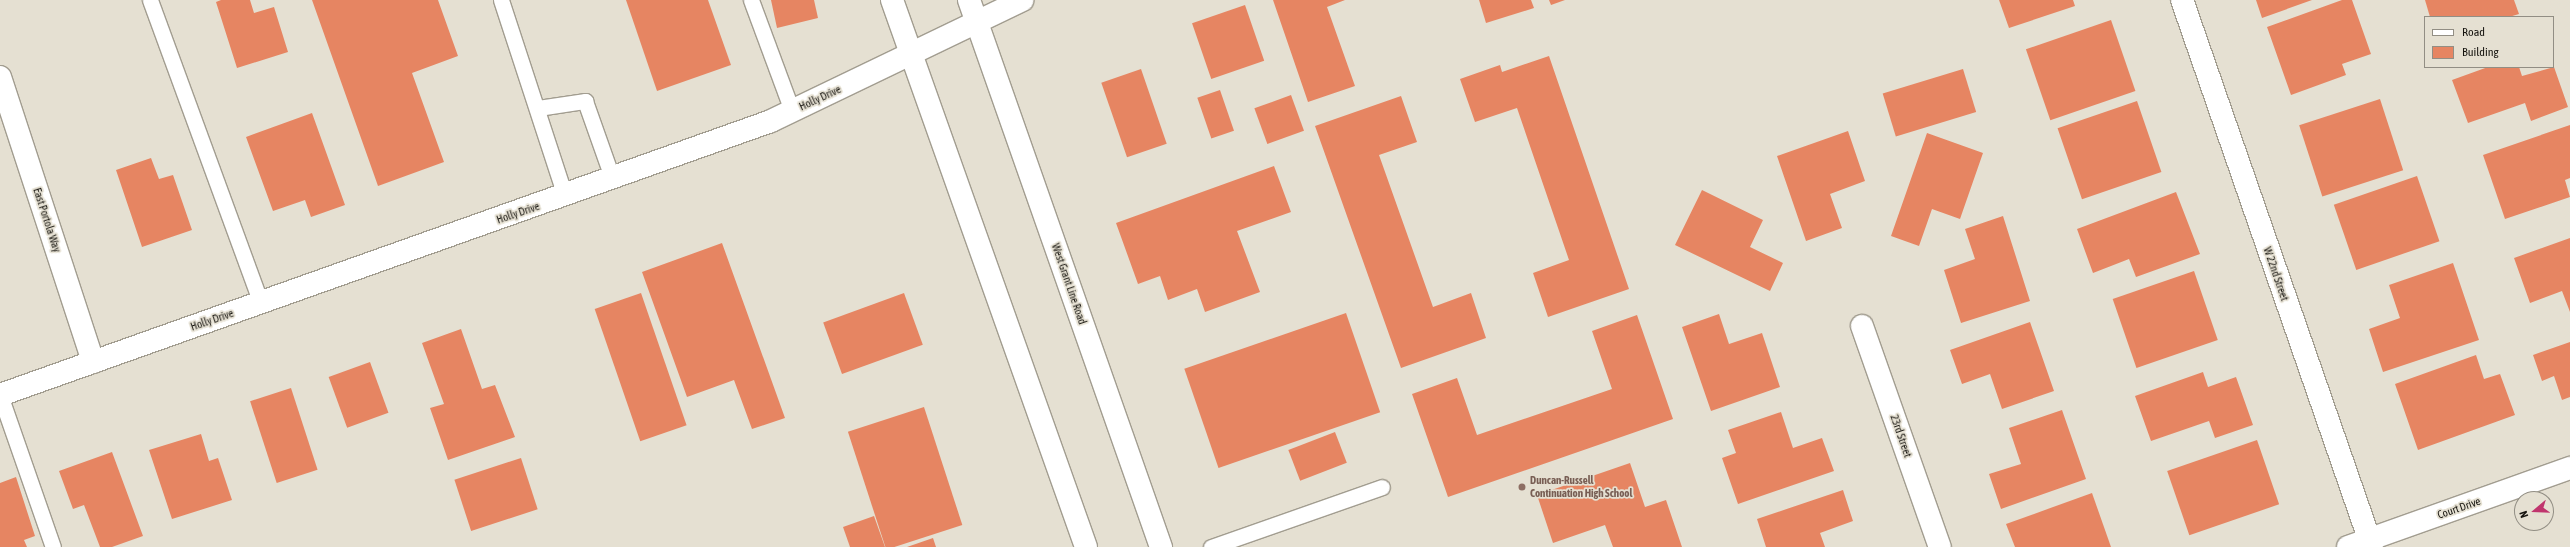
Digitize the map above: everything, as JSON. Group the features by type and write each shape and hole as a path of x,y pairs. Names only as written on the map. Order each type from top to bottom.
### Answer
{"street":[{"path":"892,0 910,56 1086,547"},
{"name":"West Grant Line Road","path":"969,0 1161,547"},
{"name":"Holly Drive","path":"0,395 613,180 792,111 910,56 976,21 1022,0"},
{"name":"W 22nd Street","path":"2182,0 2370,543"},
{"name":"East Portola Way","path":"0,77 93,362"},
{"name":"23rd Street","path":"1862,326 1940,547"},
{"name":"Court Drive","path":"2348,547 2370,543 2570,468"}],"lane":[{"path":"150,0 261,303"},
{"path":"501,0 538,108 565,196"},
{"path":"751,0 792,111"},
{"path":"538,108 585,101 613,180"},
{"path":"0,395 53,547"},
{"path":"1211,547 1382,487"}],"building":[{"path":"221,0 250,0 254,13 274,7 288,52 237,68 216,2"},
{"path":"312,0 438,0 458,56 412,73 444,162 378,186"},
{"path":"626,0 708,0 731,65 657,91"},
{"path":"771,0 814,0 818,18 777,28"},
{"path":"1273,0 1345,0 1327,7 1355,86 1308,102"},
{"path":"1479,0 1531,0 1534,8 1486,23"},
{"path":"1549,0 1565,0 1551,5"},
{"path":"1999,0 2073,0 2075,6 2009,28"},
{"path":"2256,0 2312,0 2262,18"},
{"path":"2342,0 2352,0 2371,54 2342,64 2346,75 2291,95 2267,27"},
{"path":"2425,0 2514,0 2519,14 2512,16 2430,16"},
{"path":"1245,5 1264,61 1211,79 1192,23"},
{"path":"2111,20 2135,91 2050,120 2026,49"},
{"path":"1549,56 1629,289 1548,317 1533,273 1569,260 1517,108 1475,122 1460,79 1500,65 1502,72"},
{"path":"2554,67 2568,107 2531,121 2525,103 2468,123 2452,80 2485,68 2519,68 2522,76"},
{"path":"1141,69 1167,144 1127,157 1101,83"},
{"path":"1963,69 1976,112 1896,137 1883,94"},
{"path":"1220,90 1234,131 1211,138 1197,98"},
{"path":"1291,95 1304,131 1267,144 1254,108"},
{"path":"1401,96 1417,142 1379,155 1433,307 1471,293 1486,338 1401,368 1315,126"},
{"path":"2380,99 2403,170 2322,197 2299,125"},
{"path":"2137,101 2161,172 2082,199 2058,128"},
{"path":"312,113 345,205 311,217 305,200 273,211 246,137"},
{"path":"2570,125 2570,178 2565,180 2570,197 2505,219 2483,155"},
{"path":"1848,131 1865,181 1830,194 1842,228 1806,241 1777,156"},
{"path":"1927,133 1983,153 1960,219 1932,209 1919,246 1891,236"},
{"path":"151,158 159,179 173,175 192,230 142,247 116,170"},
{"path":"1274,166 1291,212 1237,231 1260,292 1205,312 1197,289 1168,300 1160,276 1138,284 1116,223"},
{"path":"2417,176 2439,241 2356,270 2334,205"},
{"path":"1702,190 1763,220 1750,247 1783,263 1770,291 1675,245"},
{"path":"2176,192 2200,254 2136,277 2129,259 2093,273 2077,229"},
{"path":"2003,216 2030,301 1961,323 1944,270 1975,259 1965,229"},
{"path":"2570,238 2570,312 2562,291 2530,303 2514,258"},
{"path":"722,243 785,418 752,429 734,380 687,397 642,272"},
{"path":"2453,263 2479,340 2383,372 2369,329 2400,318 2389,285"},
{"path":"2194,271 2218,340 2136,368 2113,299"},
{"path":"641,293 687,425 640,441 595,309"},
{"path":"904,293 923,345 842,374 823,322"},
{"path":"1346,313 1380,412 1219,468 1184,369"},
{"path":"1719,314 1729,344 1762,333 1780,387 1711,411 1682,327"},
{"path":"1637,315 1673,419 1448,497 1412,394 1457,378 1477,435 1612,389 1592,331"},
{"path":"2030,322 2054,391 2002,409 1990,374 1962,384 1950,350"},
{"path":"461,329 482,389 495,385 515,437 448,460 430,408 444,404 422,343"},
{"path":"2570,342 2570,397 2562,400 2554,376 2542,381 2533,355"},
{"path":"2476,355 2484,379 2500,374 2515,415 2418,450 2395,384"},
{"path":"370,362 388,413 347,428 329,377"},
{"path":"2203,372 2208,387 2236,377 2253,425 2215,438 2209,421 2151,441 2135,396"},
{"path":"291,388 318,470 277,483 250,401"},
{"path":"924,407 962,525 894,547 885,547 848,432"},
{"path":"2062,410 2086,479 2001,509 1989,474 2021,464 2009,428"},
{"path":"1781,412 1793,448 1822,438 1834,471 1738,504 1722,458 1736,453 1728,430"},
{"path":"1335,432 1347,463 1300,481 1288,450"},
{"path":"201,434 209,461 218,458 232,500 172,519 149,450"},
{"path":"2257,440 2279,504 2189,535 2167,471"},
{"path":"112,452 143,536 112,547 100,547 84,505 73,509 59,471"},
{"path":"521,458 538,509 471,531 454,480"},
{"path":"1630,463 1645,507 1666,500 1682,547 1613,547 1605,525 1553,543 1537,495"},
{"path":"16,477 35,536 24,540 27,547 0,547 0,483"},
{"path":"1843,490 1853,521 1820,533 1825,547 1766,547 1757,519"},
{"path":"2092,493 2111,547 2015,547 2006,524"},
{"path":"874,516 885,547 850,547 843,527"},
{"path":"933,538 936,547 907,547"}],"place":[{"name":"Duncan-Russell Continuation High School","path":"1522,487"}]}
